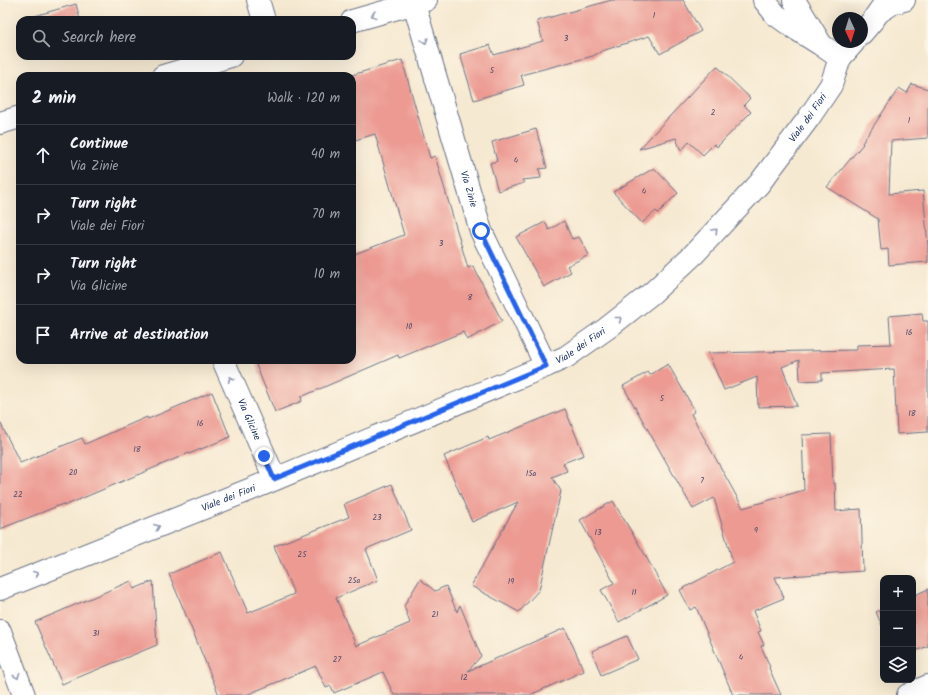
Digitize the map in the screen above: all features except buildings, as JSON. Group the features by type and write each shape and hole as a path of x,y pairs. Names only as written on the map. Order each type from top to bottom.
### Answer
{"street":[{"path":"258,0 263,16"},
{"path":"764,0 776,15 820,44 847,50"},
{"path":"794,0 820,44"},
{"path":"868,25 883,6 904,0"},
{"path":"356,20 420,2"},
{"name":"Via Zinie","path":"420,2 481,231 546,366"},
{"name":"Viale dei Fiori","path":"0,588 220,502 566,357 606,329 652,293 694,254 758,184 808,119 831,85 847,50"},
{"path":"177,72 217,60"},
{"path":"0,123 16,118"},
{"name":"Via Glicine","path":"225,364 274,479"},
{"path":"0,631 24,695"},
{"path":"908,695 928,686"}],"route":[{"path":"264,456 274,479 546,366 481,231"}]}
